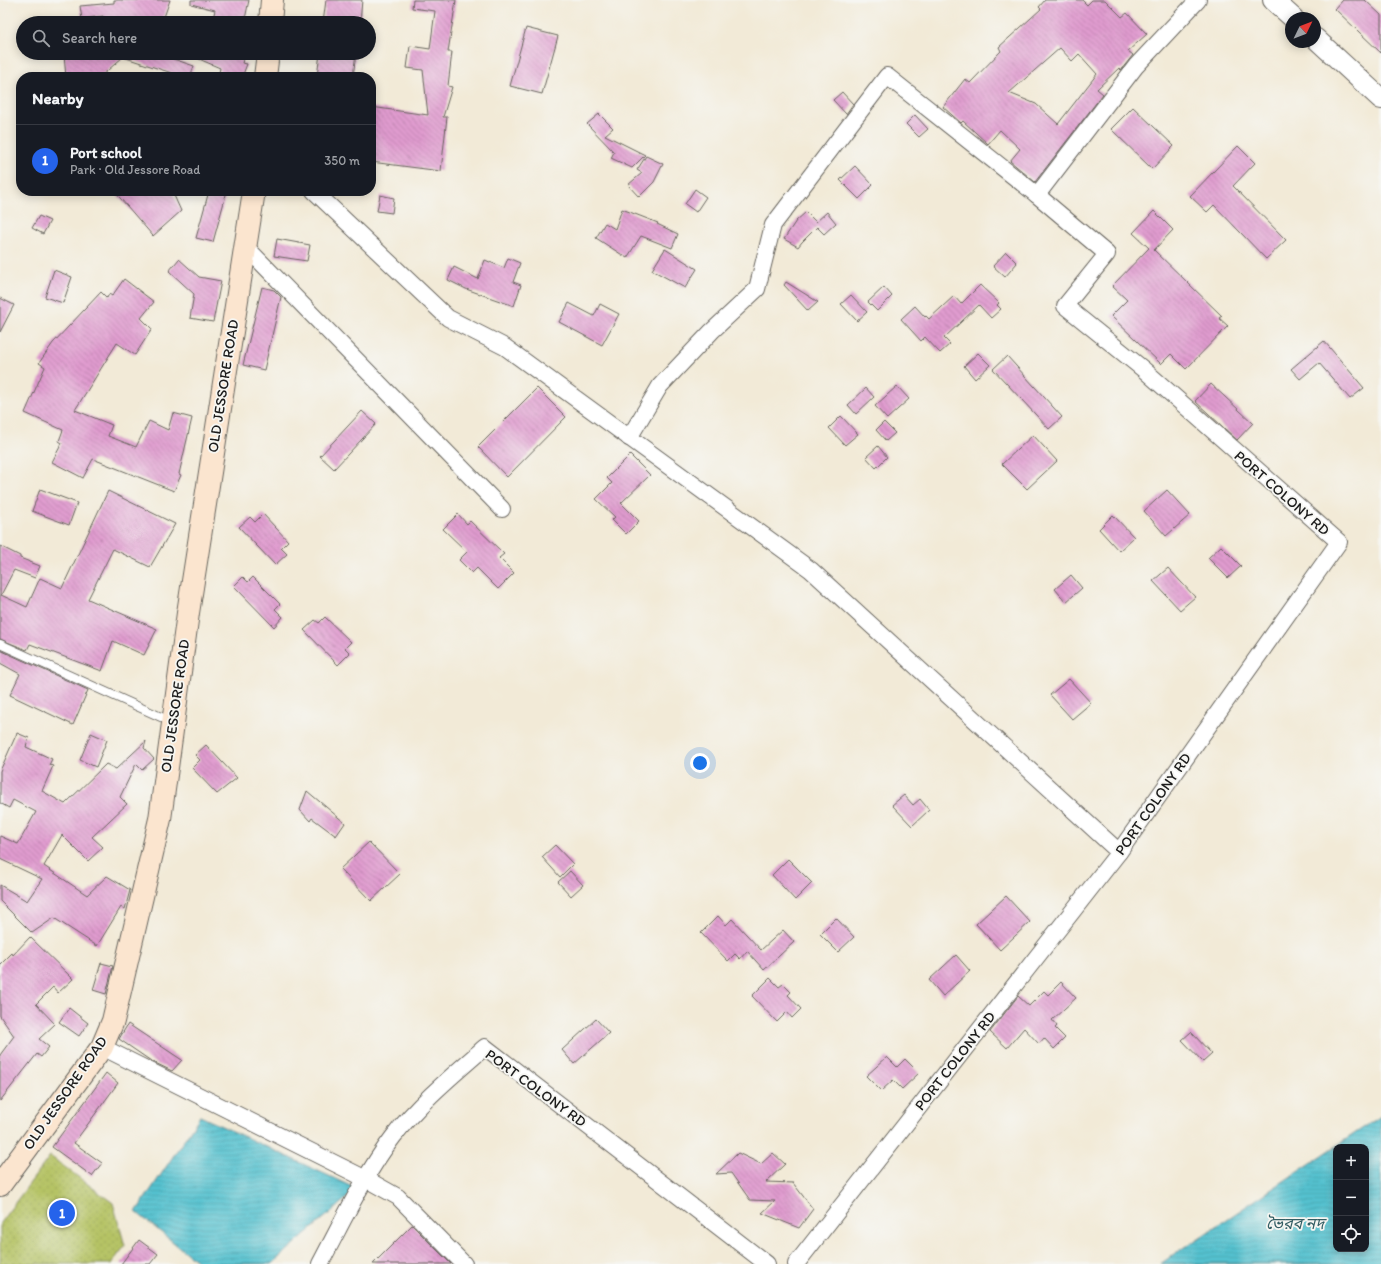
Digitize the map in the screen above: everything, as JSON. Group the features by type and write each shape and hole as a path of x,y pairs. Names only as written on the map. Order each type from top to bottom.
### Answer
{"main road":[{"path":"271,16 272,0"},
{"path":"266,72 267,60"},
{"name":"OLD JESSORE ROAD","path":"0,1185 102,1047 113,1021 160,819 188,612 253,196"}],"street":[{"path":"630,438 660,386 712,331 758,289 773,225 886,76 1036,195 1136,66 1198,0"},
{"path":"1273,0 1286,12"},
{"path":"1321,44 1381,99"},
{"name":"PORT COLONY RD","path":"796,1264 1119,852 1339,542 1143,369 1065,306 1107,254 1036,195"},
{"path":"319,196 448,318 505,347 811,570 1119,852"},
{"path":"245,246 502,509"},
{"path":"102,1047 366,1179 398,1197 464,1264"},
{"name":"PORT COLONY RD","path":"320,1264 366,1179 393,1137 440,1086 485,1047 767,1264"}],"lane":[{"path":"0,644 173,722"}],"green space":[{"path":"50,1156 113,1203 125,1246 111,1264 0,1264 0,1223"}],"water":[{"path":"200,1116 357,1189 272,1264 200,1264 136,1212"},
{"name":"ভৈরব নদ","path":"1381,1116 1381,1264 1160,1264 1333,1148 1333,1252 1369,1252 1369,1144 1339,1144"}],"building":[{"path":"114,0 170,0 164,16 82,16 80,6 114,3"},
{"path":"191,0 249,0 246,16 214,16 215,10 191,4"},
{"path":"326,0 362,0 361,16 324,16"},
{"path":"413,0 456,0 448,52 452,52 448,86 452,87 443,117 447,117 441,171 376,163 376,108 428,115 423,70 407,68 410,46 430,49 435,11 412,8"},
{"path":"1045,0 1082,0 1087,5 1092,0 1105,0 1122,17 1127,13 1147,34 1128,51 1133,55 1121,70 1119,68 1097,89 1103,94 1035,182 1010,161 1020,149 1000,130 988,144 963,121 961,123 943,107 965,79 970,83 1001,51 999,47 1041,9 1039,7","holes":["1060,48 1072,61 1079,54 1097,74 1058,124 1036,104 1009,93"]},
{"path":"1343,0 1365,0 1381,15 1381,53 1335,9"},
{"path":"526,28 558,36 542,94 510,86"},
{"path":"64,60 120,60 106,72 66,72"},
{"path":"132,60 176,60 194,66 192,72 169,72"},
{"path":"201,60 243,60 242,63 247,64 244,72 219,72 220,68"},
{"path":"319,60 355,60 354,72 318,72"},
{"path":"842,92 853,104 846,114 833,100"},
{"path":"1133,107 1174,146 1152,169 1111,129"},
{"path":"599,114 613,128 605,135 645,155 632,168 611,158 614,152 587,124"},
{"path":"915,115 928,129 919,137 906,124"},
{"path":"1238,146 1255,163 1233,186 1286,240 1266,259 1214,205 1207,212 1190,196"},
{"path":"646,156 663,164 654,182 639,197 628,185 642,173 637,170"},
{"path":"855,166 873,185 859,199 840,180"},
{"path":"695,189 706,197 696,212 685,204"},
{"path":"380,195 394,198 392,213 377,211"},
{"path":"118,196 174,196 181,211 153,236"},
{"path":"208,196 226,196 213,242 196,238"},
{"path":"622,209 658,223 657,224 678,234 672,248 641,236 627,258 596,238 605,223 615,229"},
{"path":"1154,211 1173,230 1154,250 1222,316 1219,318 1228,326 1186,369 1171,354 1161,364 1111,316 1127,300 1112,286 1149,248 1133,233"},
{"path":"806,212 816,222 827,212 836,223 824,234 817,227 798,247 784,239 796,221"},
{"path":"39,216 50,221 43,234 32,228"},
{"path":"277,239 310,245 307,261 274,256"},
{"path":"665,249 697,269 685,288 652,270"},
{"path":"1006,252 1017,263 1005,277 993,266"},
{"path":"508,258 520,263 513,282 521,285 514,306 466,289 448,280 454,267 478,279 485,260 504,268"},
{"path":"179,259 199,277 221,281 213,322 190,318 194,294 169,271"},
{"path":"54,270 72,277 63,303 45,297"},
{"path":"124,279 154,302 141,318 152,329 135,355 117,343 75,410 112,425 108,436 136,447 149,421 168,430 173,413 192,418 179,474 181,475 174,491 93,459 83,478 52,462 62,443 59,441 63,430 25,413 45,367 39,363 53,343 101,292 107,298 109,294 112,296"},
{"path":"786,282 818,302 808,311 784,285"},
{"path":"980,285 999,303 997,305 1001,309 991,318 979,305 944,338 950,344 940,353 925,337 921,341 901,319 915,306 925,317 926,316 929,319 954,296 961,304"},
{"path":"262,287 274,290 281,297 264,370 243,365"},
{"path":"884,287 892,296 877,311 868,302"},
{"path":"851,295 867,312 857,321 841,304"},
{"path":"0,298 14,305 0,332"},
{"path":"569,303 594,316 600,304 619,314 602,345 559,322"},
{"path":"1324,341 1364,388 1350,399 1319,363 1300,379 1291,369"},
{"path":"978,353 990,365 975,379 964,366"},
{"path":"1007,356 1062,417 1049,429 993,369"},
{"path":"1211,384 1253,423 1237,440 1195,401"},
{"path":"897,386 909,399 887,419 875,406"},
{"path":"537,388 566,417 507,477 478,447"},
{"path":"866,388 874,397 856,414 848,405"},
{"path":"362,411 376,424 334,469 320,456"},
{"path":"841,416 858,434 845,445 829,428"},
{"path":"884,422 895,433 886,441 876,430"},
{"path":"1033,435 1057,461 1027,489 1002,464"},
{"path":"878,446 887,457 876,468 866,457"},
{"path":"630,455 650,475 621,503 639,521 626,534 612,520 615,517 596,499 612,483 607,478"},
{"path":"40,489 77,503 69,525 32,511"},
{"path":"1167,490 1190,515 1166,536 1144,511"},
{"path":"108,491 175,524 150,567 113,549 88,599 157,629 144,655 113,641 102,671 30,644 27,650 0,639 0,546 20,556 20,558 40,566 35,578 14,570 1,595 27,607 40,578 62,588"},
{"path":"263,514 288,541 281,548 287,554 275,565 239,527 250,517 255,522"},
{"path":"458,514 467,524 470,521 504,554 499,558 514,573 498,589 477,568 472,573 459,560 467,552 443,529"},
{"path":"1113,515 1134,537 1119,551 1099,529"},
{"path":"1221,546 1241,566 1228,578 1208,558"},
{"path":"1168,568 1195,597 1180,610 1153,581"},
{"path":"1071,575 1082,588 1066,602 1055,589"},
{"path":"243,577 248,582 253,577 280,604 275,609 283,617 274,627 234,586"},
{"path":"325,617 351,642 345,648 350,653 338,665 304,630 315,620 319,623"},
{"path":"0,650 88,690 73,725 10,695 20,674 0,663"},
{"path":"1069,679 1091,703 1072,719 1050,695"},
{"path":"17,733 29,738 26,747 52,759 49,765 53,766 42,791 65,804 106,764 116,769 146,741 144,748 154,759 142,770 136,764 120,797 127,804 92,837 103,847 88,861 62,835 44,866 87,895 107,876 130,890 125,909 121,907 97,946 54,918 32,933 0,901 0,885 27,901 42,879 0,859 0,836 18,844 36,812 13,800 9,808 0,803 0,771"},
{"path":"91,733 107,740 96,767 80,760"},
{"path":"206,745 237,778 217,794 192,768 200,760 195,755"},
{"path":"307,791 345,823 336,836 312,818 310,821 300,810"},
{"path":"904,795 913,805 920,799 929,810 912,826 892,805"},
{"path":"369,842 400,874 371,901 340,869"},
{"path":"555,845 573,864 560,877 542,857"},
{"path":"788,859 812,883 795,900 772,875"},
{"path":"570,871 583,885 571,896 558,882"},
{"path":"1006,896 1030,922 1000,950 976,924"},
{"path":"718,916 726,925 732,919 761,950 783,930 794,942 764,970 747,951 740,959 735,954 728,961 701,933"},
{"path":"836,918 854,937 838,952 820,934"},
{"path":"30,937 73,979 58,993 53,987 36,1004 55,1024 39,1039 49,1047 41,1057 37,1054 0,1101 0,1055 14,1036 0,1016 0,965 12,953 13,955"},
{"path":"956,955 970,971 943,996 929,980"},
{"path":"101,963 113,966 106,994 93,990"},
{"path":"770,978 779,987 783,984 791,992 788,995 801,1009 792,1018 787,1012 777,1022 752,996"},
{"path":"1061,982 1076,998 1052,1020 1057,1026 1055,1028 1065,1038 1054,1049 1044,1038 1039,1044 1024,1028 1007,1048 990,1032 1018,996 1029,1006 1044,991 1048,995"},
{"path":"69,1008 88,1023 79,1036 59,1022"},
{"path":"596,1019 609,1033 574,1064 562,1050"},
{"path":"128,1024 182,1060 172,1071 151,1061 119,1039"},
{"path":"1191,1032 1212,1054 1203,1062 1182,1040"},
{"path":"887,1057 897,1067 905,1059 919,1073 902,1089 893,1080 881,1091 866,1076"},
{"path":"106,1073 118,1083 74,1143 102,1163 92,1176 52,1147"},
{"path":"738,1153 761,1164 773,1153 785,1164 766,1182 793,1183 813,1209 799,1228 762,1213 775,1201 750,1200 731,1173 716,1174"},
{"path":"412,1225 451,1264 373,1264"},
{"path":"139,1240 158,1254 150,1264 121,1264"}],"place":[{"name":"Port school","path":"62,1213"}]}
